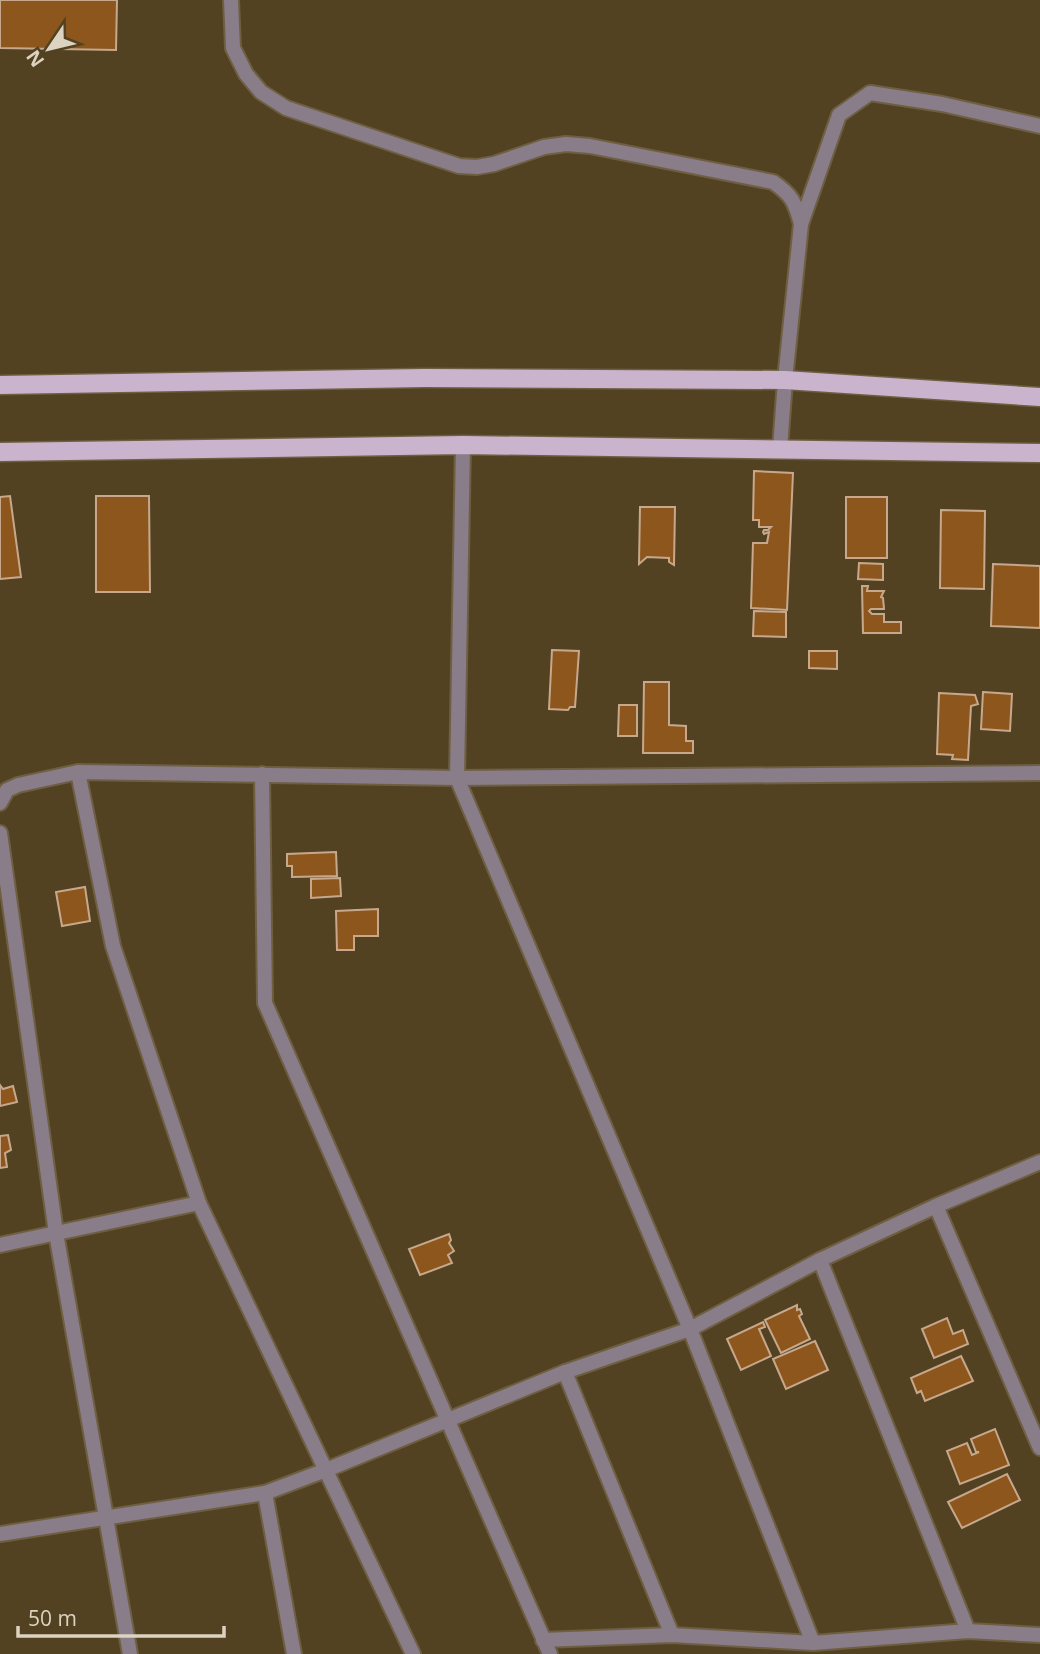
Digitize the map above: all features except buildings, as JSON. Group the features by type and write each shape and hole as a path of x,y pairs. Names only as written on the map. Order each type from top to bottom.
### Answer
{"main road":[{"path":"0,385 425,378 785,380 1040,397"},
{"path":"0,452 463,445 1040,453"}],"street":[{"path":"231,0 233,48 246,74 261,92 286,108 459,166 494,164 544,147 566,144 590,146 773,182 787,191 796,203 802,224"},
{"path":"780,449 802,224 839,115 870,93 942,104 1040,126"},
{"path":"463,445 457,778 690,1329 813,1643"},
{"path":"0,803 7,790 18,785 78,772 457,778 1040,773"},
{"path":"78,772 113,946 199,1203 412,1654"},
{"path":"262,774 265,1003 550,1654"},
{"path":"0,833 56,1233 130,1654"},
{"path":"0,1534 265,1493 565,1372 690,1329 821,1260 936,1206 1040,1162"},
{"path":"0,1245 199,1203"},
{"path":"936,1206 1040,1448"},
{"path":"821,1260 968,1632"},
{"path":"565,1372 672,1635"},
{"path":"265,1493 294,1654"},
{"path":"543,1640 672,1635 813,1643 968,1632 1040,1635"}]}
